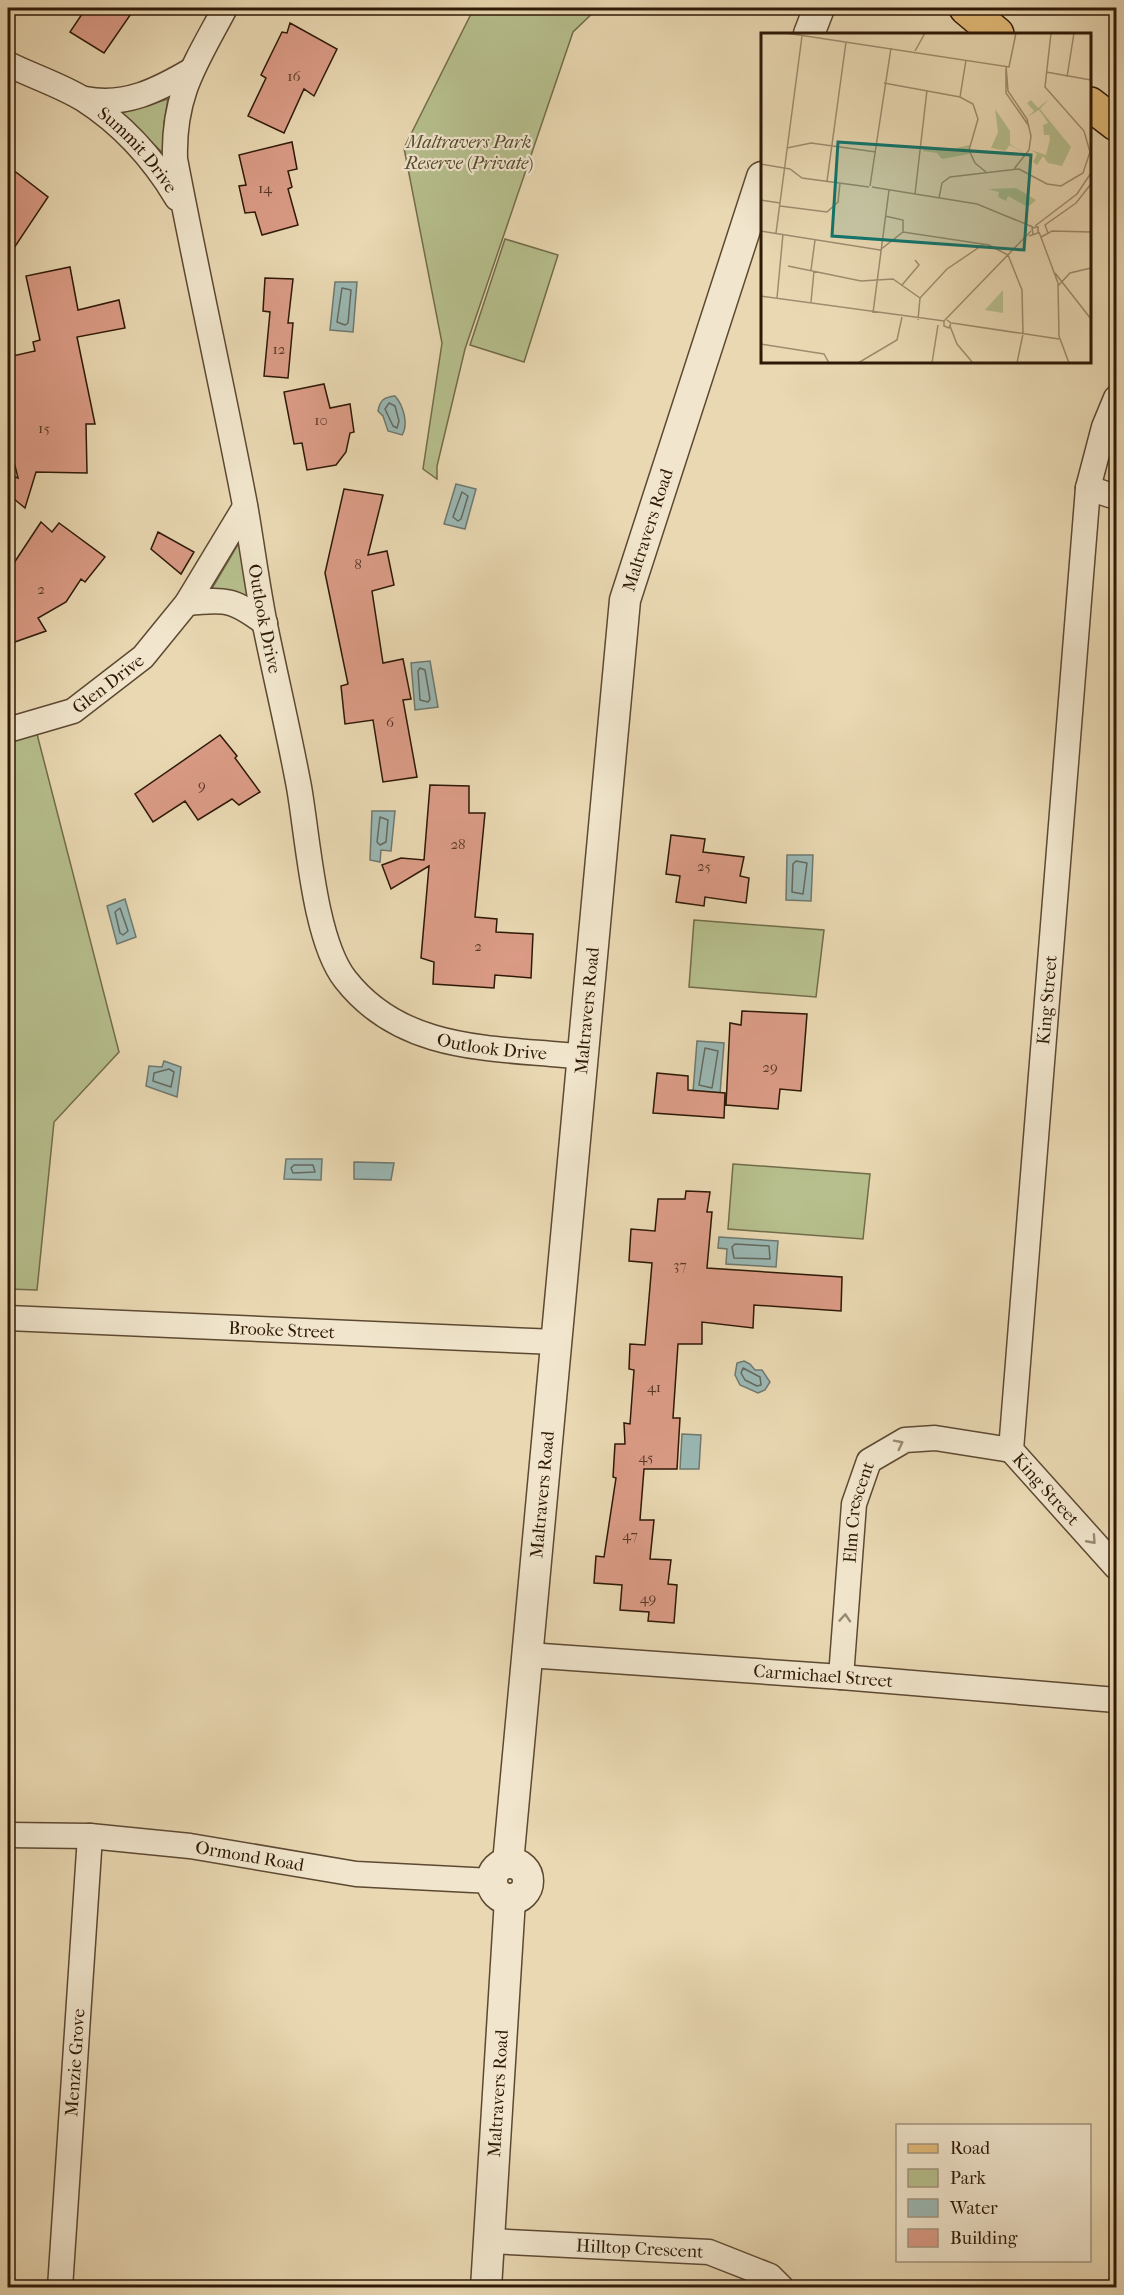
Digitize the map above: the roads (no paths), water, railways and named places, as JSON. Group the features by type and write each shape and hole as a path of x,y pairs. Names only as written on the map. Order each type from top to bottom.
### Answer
{"main road":[{"path":"966,8 996,33"},
{"path":"983,8 996,33"},
{"path":"1091,105 1116,124"}],"street":[{"name":"Outlook Drive","path":"225,8 192,70 181,97 174,128 175,159 245,507 326,939 344,978 380,1011 406,1029 433,1040 473,1047 583,1057"},
{"path":"809,33 819,8"},
{"name":"Summit Drive","path":"8,64 81,98 136,142 156,166 185,210"},
{"name":"Summit Drive","path":"81,98 116,102 163,87 192,70"},
{"name":"Maltravers Road","path":"486,2288 490,2241 503,1881 528,1655 625,600 761,180"},
{"name":"King Street","path":"1116,398 1104,428 1088,488 1011,1450 1116,1566"},
{"path":"1088,488 1116,497"},
{"name":"Glen Drive","path":"8,730 74,711 143,657 187,603 245,507"},
{"path":"187,603 217,600 240,604 265,623"},
{"name":"Brooke Street","path":"8,1318 556,1342"},
{"name":"Elm Crescent","path":"841,1677 854,1504 869,1461 905,1440 915,1439 935,1438 1011,1450"},
{"name":"Carmichael Street","path":"528,1655 841,1677 1116,1700"},
{"name":"Ormond Road","path":"8,1835 90,1836 190,1846 357,1874 503,1881"},
{"name":"Menzie Grove","path":"60,2288 90,1836"},
{"name":"Hilltop Crescent","path":"490,2241 709,2252 771,2276 782,2288"}],"water":[{"path":"335,282 357,282 353,332 330,330"},
{"path":"395,396 404,415 405,426 402,435 388,431 383,416 378,411 383,400"},
{"path":"456,484 476,489 465,529 444,524"},
{"path":"430,661 438,707 415,710 411,663"},
{"path":"372,811 395,811 391,851 381,850 380,862 370,860"},
{"path":"787,855 813,855 811,901 786,900"},
{"path":"125,899 136,937 117,944 107,906"},
{"path":"697,1041 724,1043 720,1094 693,1092"},
{"path":"164,1061 181,1067 177,1097 146,1086 149,1066 162,1067"},
{"path":"286,1159 322,1159 321,1180 284,1179"},
{"path":"354,1162 394,1163 391,1180 354,1179"},
{"path":"719,1237 778,1241 776,1267 726,1264 727,1249 718,1248"},
{"path":"744,1361 755,1370 762,1370 770,1382 765,1390 758,1393 740,1385 735,1375 737,1363"},
{"path":"682,1434 701,1435 699,1469 680,1469"}],"park label":[{"name":"Maltravers Park Reserve (Private)","path":"469,152"}]}
